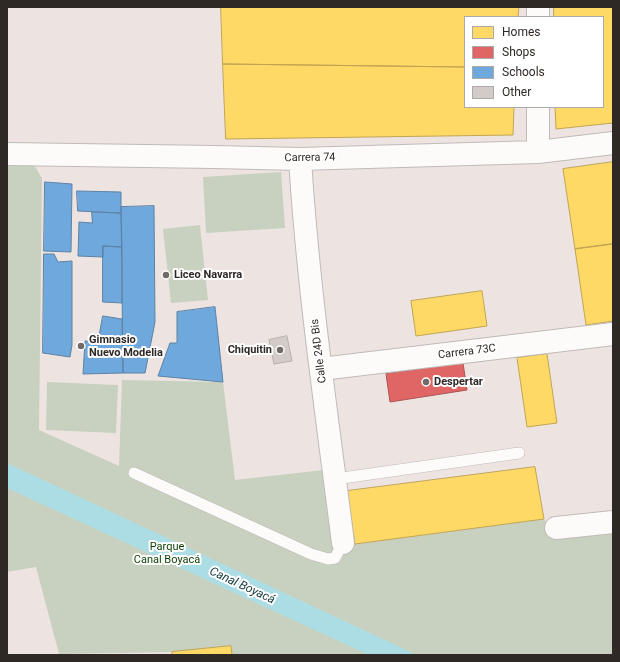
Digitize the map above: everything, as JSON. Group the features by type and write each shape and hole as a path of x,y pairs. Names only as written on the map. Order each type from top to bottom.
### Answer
{"street":[{"path":"538,108 538,152"},
{"name":"Carrera 74","path":"7,154 214,156 300,159 538,152 613,143"},
{"name":"Calle 24D Bis","path":"300,159 302,202 343,543"},
{"name":"Carrera 73C","path":"321,369 613,334"},
{"path":"556,528 613,522"}],"lane":[{"path":"335,479 519,453"},
{"path":"134,473 311,554 328,560 335,558 343,543"}],"green space":[{"name":"Parque Canal Boyacá","path":"7,165 34,165 42,178 39,430 119,466 122,380 223,382 235,480 323,470 332,544 355,544 544,519 556,535 613,529 613,655 232,655 231,646 172,652 59,654 36,567 7,572"},
{"path":"281,172 285,228 206,233 203,177"},
{"path":"200,225 208,300 171,303 163,229"},
{"path":"47,382 118,385 116,433 46,430"}],"water":[{"name":"Canal Boyacá","path":"7,463 417,655 369,655 7,488"}],"building: Homes":[{"path":"221,7 519,7 518,16 464,16 464,67 223,64"},
{"path":"554,7 613,7 613,123 556,129 555,108 604,108 604,16 554,16"},
{"path":"223,64 464,67 464,108 514,108 513,135 226,139"},
{"path":"613,162 613,244 575,249 563,169"},
{"path":"613,244 613,321 586,325 575,249"},
{"path":"482,291 487,326 416,336 411,301"},
{"path":"547,354 557,423 527,427 517,358"},
{"path":"535,467 544,519 355,544 347,491"},
{"path":"231,646 232,655 172,655 172,652"}],"building: Shops":[{"name":"Despertar","path":"463,363 467,390 390,402 386,374"}],"building: Schools":[{"path":"45,182 72,184 71,252 44,251"},
{"path":"77,191 121,192 121,213 78,211"},
{"path":"154,206 155,322 145,373 123,373 121,207"},
{"path":"92,212 121,213 122,247 103,246 103,257 78,256 79,222 92,223"},
{"path":"103,246 122,247 122,303 103,302"},
{"path":"44,254 54,254 58,262 72,261 72,345 70,357 43,353"},
{"path":"215,307 223,382 158,376 170,343 177,343 177,312"},
{"path":"103,316 122,319 123,373 83,374 85,341 94,341 99,335"}],"building: Other":[{"name":"Chiquitin","path":"287,336 292,361 274,364 269,340"}],"place":[{"name":"Liceo Navarra","path":"166,275"},
{"name":"Gimnasio Nuevo Modelia","path":"81,346"},
{"name":"Chiquitin","path":"280,350"},
{"name":"Despertar","path":"426,382"}]}
